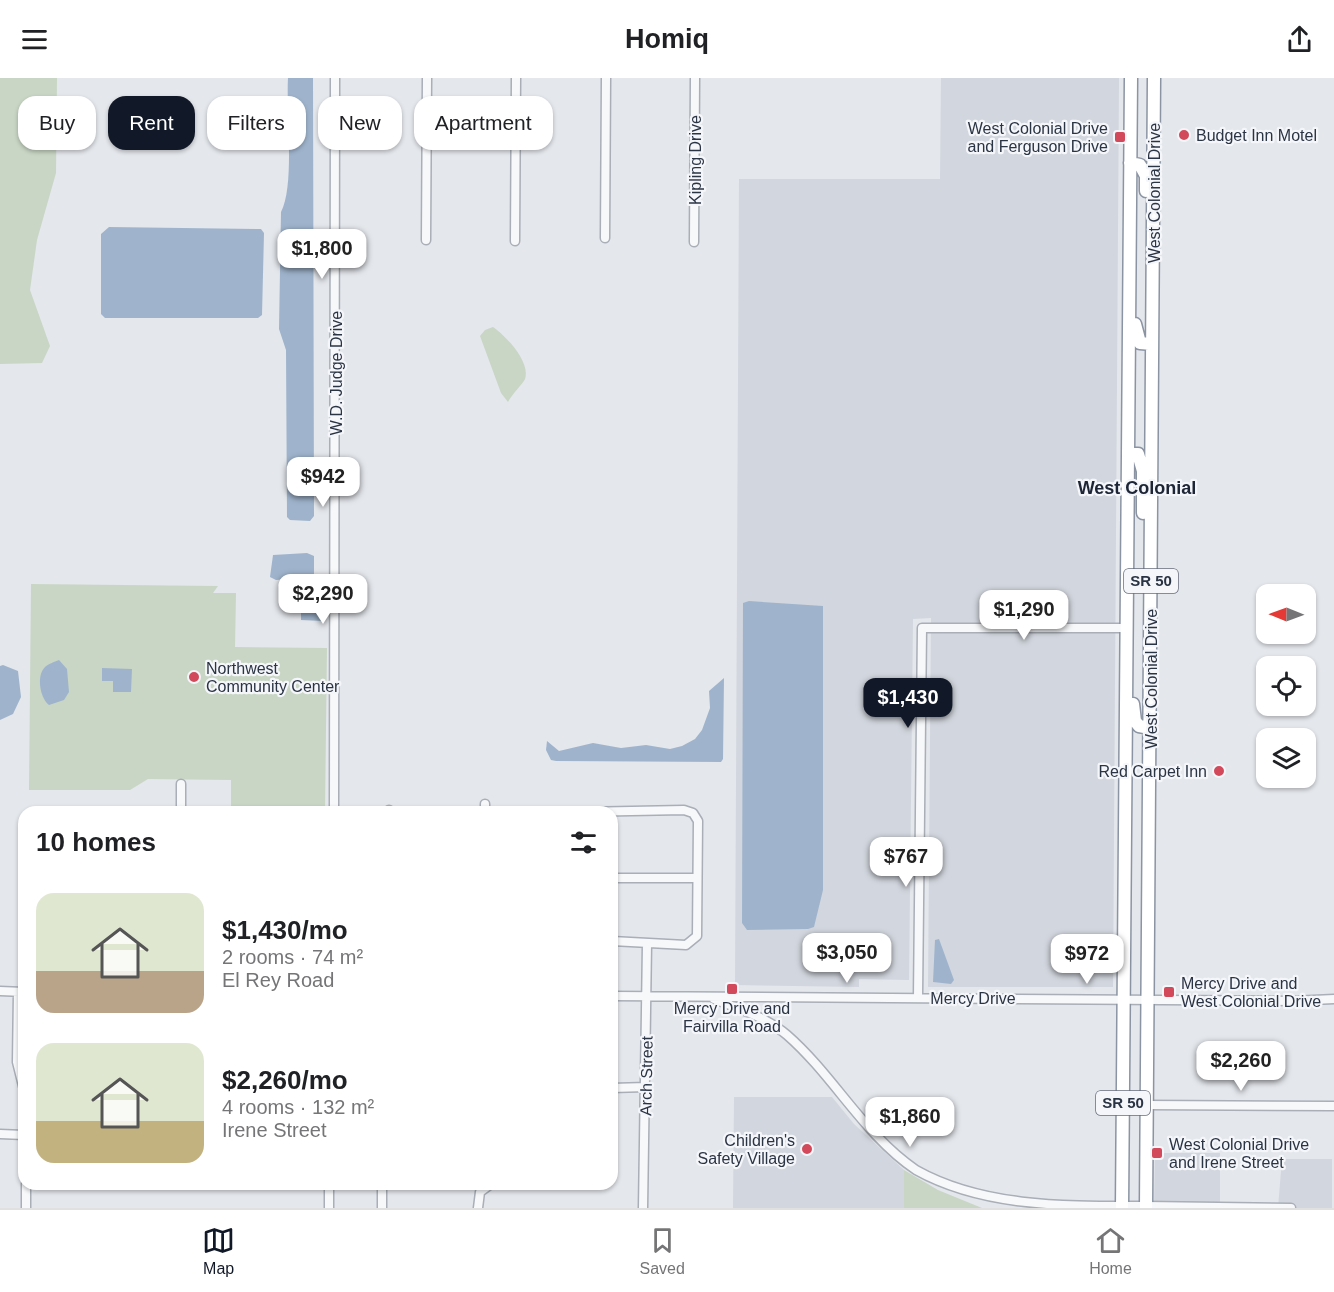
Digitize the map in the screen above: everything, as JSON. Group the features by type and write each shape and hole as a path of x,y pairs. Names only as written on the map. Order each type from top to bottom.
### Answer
{"highway":[{"name":"West Colonial Drive","path":"1122,1207 1131,78"},
{"name":"West Colonial Drive","path":"1146,1207 1154,78"},
{"path":"1130,163 1140,165 1146,176 1146,228 1153,237"},
{"path":"1129,270 1134,278 1136,337 1140,343 1152,344"},
{"path":"1128,454 1138,454 1142,462 1143,526 1152,531"},
{"path":"1127,648 1133,658 1135,721 1139,726 1150,728"}],"street":[{"name":"W.D. Judge Drive","path":"334,806 335,78"},
{"path":"426,240 427,78"},
{"path":"515,241 516,78"},
{"path":"605,238 606,78"},
{"name":"Kipling Drive","path":"694,242 695,78"},
{"path":"918,997 922,628 1127,628"},
{"path":"181,784 181,806"},
{"path":"618,811 684,810 693,813 698,821 697,936 693,942 686,945 618,942"},
{"path":"618,878 697,878"},
{"name":"Arch Street","path":"643,1208 647,944"},
{"path":"0,992 18,992"},
{"name":"Mercy Drive","path":"618,996 1334,999"},
{"path":"708,996 752,1014 786,1034 816,1063 887,1146 915,1170 940,1183 982,1199 1014,1205 1291,1208"},
{"path":"749,996 752,1014"},
{"path":"18,1044 18,1066"},
{"path":"618,1088 646,1087"},
{"path":"1147,1105 1334,1106"},
{"path":"0,1134 18,1135"},
{"path":"26,1190 26,1208"},
{"path":"329,1190 329,1208"},
{"path":"382,1190 382,1208"},
{"path":"478,1208 480,1192 483,1190"}],"shaded area":[{"path":"941,78 1119,78 1113,987 928,987 931,618 913,619 909,980 859,979 859,987 735,985 739,179 940,179"},
{"name":"Children's Safety Village","path":"734,1097 832,1097 854,1124 904,1170 904,1208 733,1208"},
{"path":"1155,1153 1220,1153 1220,1204 1154,1208"},
{"path":"1282,1159 1332,1159 1332,1208 1278,1208"}],"green space":[{"path":"0,78 57,78 57,96 18,96 18,150 56,150 56,173 37,240 30,290 50,346 42,363 0,364"},
{"path":"493,327 516,350 526,372 525,379 508,402 501,393 480,336 485,330"},
{"path":"31,584 218,586 213,593 236,593 235,647 327,648 325,806 231,806 231,780 148,779 130,790 29,790"},
{"path":"904,1170 938,1190 982,1208 904,1208"}],"water":[{"path":"288,78 313,78 314,516 310,521 290,520 287,517 286,350 279,329 281,212 288,185 289,150 306,150 306,96 288,96"},
{"path":"109,227 261,229 264,233 262,315 258,318 105,318 101,314 101,234"},
{"path":"307,553 314,556 314,577 276,580 270,577 273,555"},
{"path":"323,601 323,621 301,620 301,602"},
{"path":"749,601 823,606 823,890 814,927 808,929 747,930 742,923 743,603"},
{"path":"59,660 67,669 69,692 64,700 49,705 41,692 42,671 46,666"},
{"path":"0,666 18,671 21,697 13,714 0,720"},
{"path":"102,668 132,669 131,692 113,692 113,681 102,681"},
{"path":"724,678 723,759 721,762 556,761 551,760 546,750 547,741 559,751 593,743 621,748 646,745 670,749 682,746 695,739 702,730 710,708 709,691"},
{"path":"939,939 954,980 951,984 933,982 935,940"}],"place":[{"name":"Budget Inn Motel","path":"1184,135"},
{"name":"West Colonial Drive and Ferguson Drive","path":"1120,137"},
{"name":"Northwest Community Center","path":"194,677"},
{"name":"Red Carpet Inn","path":"1219,771"},
{"name":"Mercy Drive and Fairvilla Road","path":"732,989"},
{"name":"Mercy Drive and West Colonial Drive","path":"1169,992"},
{"name":"Children's Safety Village","path":"807,1149"},
{"name":"West Colonial Drive and Irene Street","path":"1157,1153"}],"district":[{"name":"West Colonial","path":"1137,488"}]}
